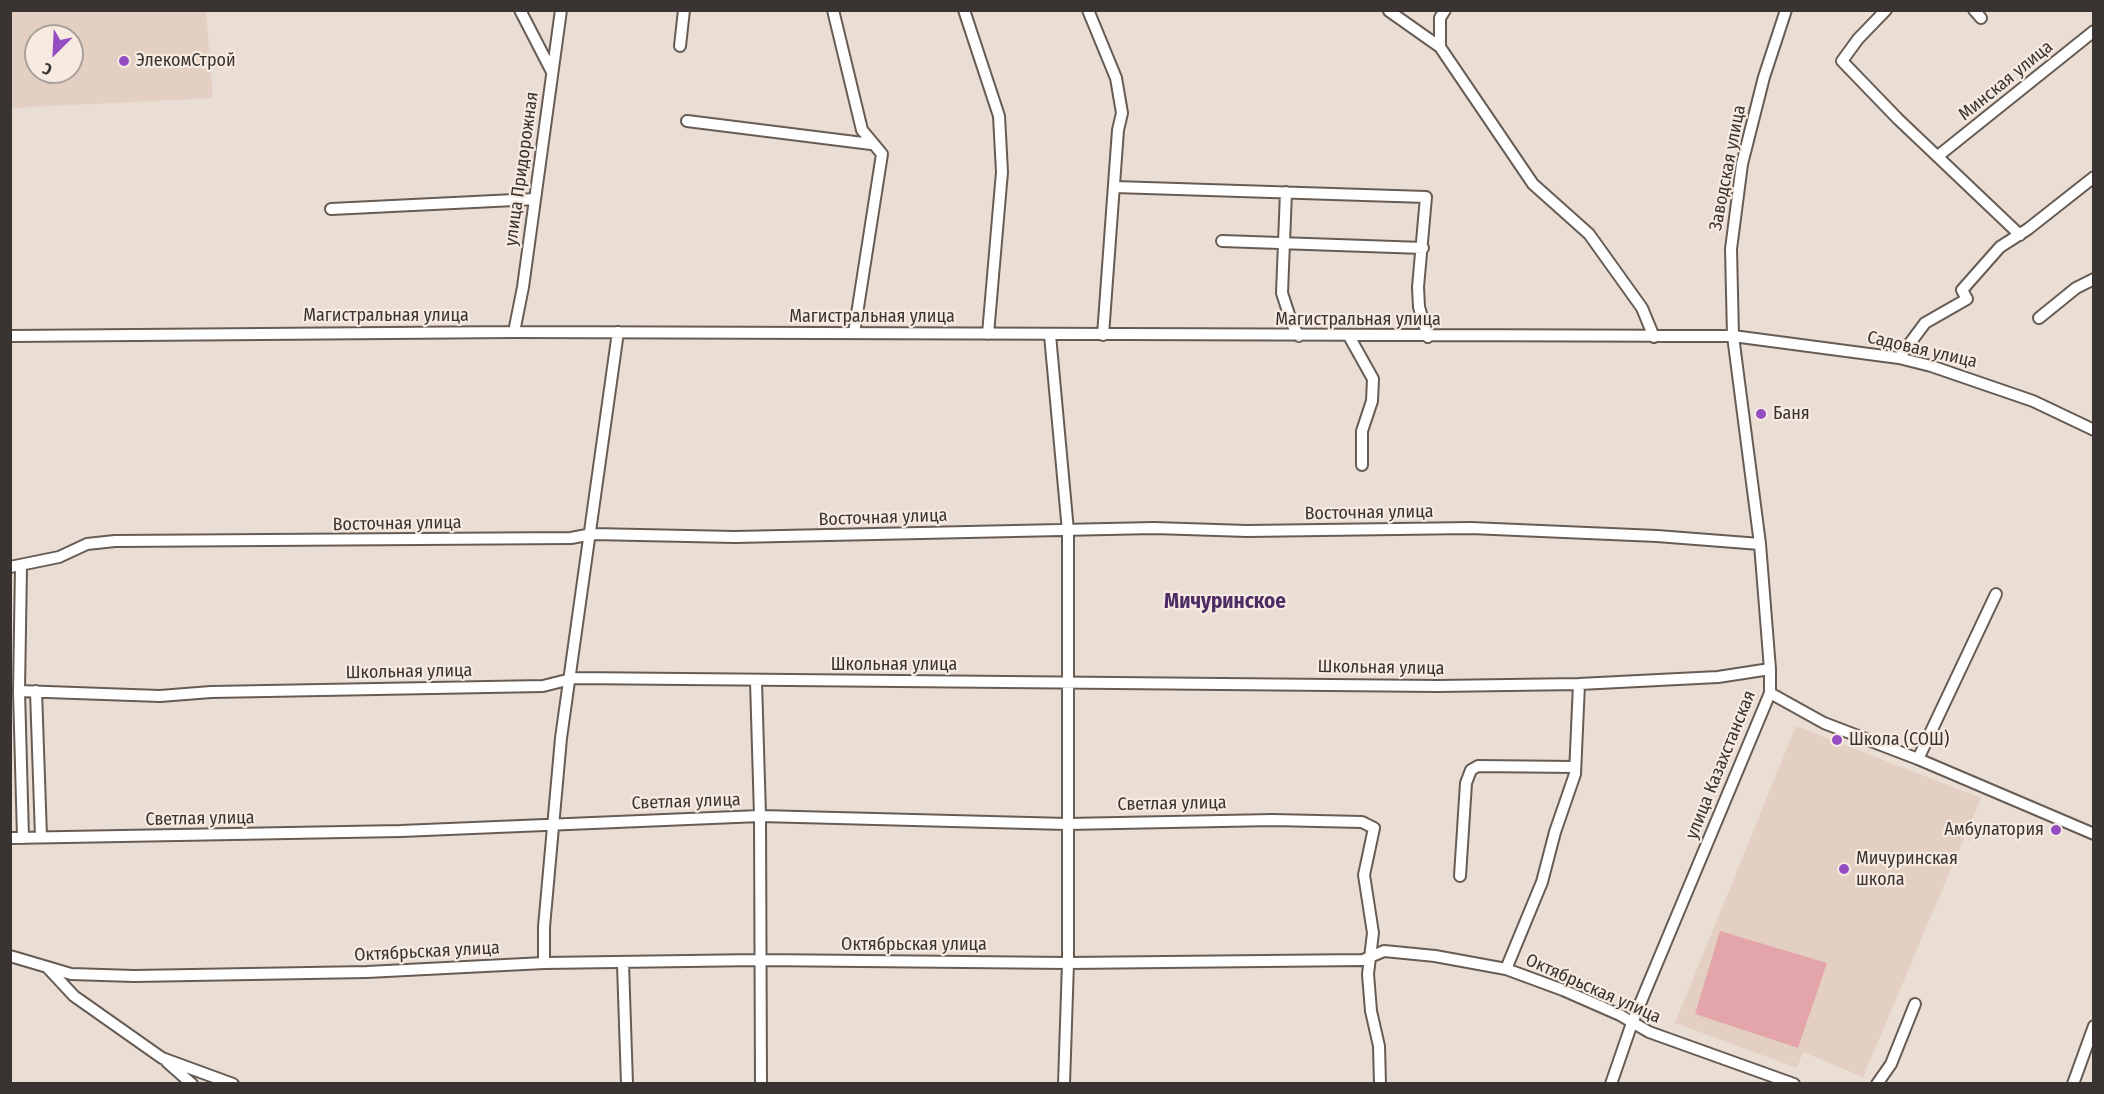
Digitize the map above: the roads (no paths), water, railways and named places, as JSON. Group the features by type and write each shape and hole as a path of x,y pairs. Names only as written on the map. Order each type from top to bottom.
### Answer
{"street":[{"path":"520,10 552,72"},
{"name":"улица Придорожная","path":"514,332 561,10"},
{"path":"681,46 684,10"},
{"path":"833,10 862,130 871,144 882,154 854,333"},
{"path":"964,10 999,116 1002,172 988,334"},
{"path":"1088,10 1116,78 1122,113 1103,335"},
{"path":"1440,47 1440,18 1445,10"},
{"name":"Заводская улица","path":"1733,336 1730,287 1734,206 1753,116 1786,10"},
{"path":"1886,10 1858,39 1842,61 2019,235"},
{"path":"1389,11 1440,47 1533,184 1589,234 1642,308 1654,337"},
{"name":"Минская улица","path":"1938,156 2094,31"},
{"path":"687,121 871,144"},
{"path":"1899,358 1924,323 1967,299 1962,290 2000,247 2094,177"},
{"path":"1115,187 1426,197 1418,287 1419,307 1428,337"},
{"path":"1286,192 1282,293 1292,324 1299,336"},
{"path":"331,209 535,199"},
{"path":"1222,241 1423,248"},
{"path":"2039,318 2069,294 2094,279"},
{"path":"544,963 544,927 552,824 568,680 592,534 618,332"},
{"name":"Магистральная улица","path":"10,336 618,332 1428,337 1733,336"},
{"path":"1050,335 1068,531 1068,963 1064,1083"},
{"path":"1349,336 1373,379 1372,401 1362,431 1362,465"},
{"name":"Садовая улица","path":"1733,336 1899,358 1986,382 2094,430"},
{"name":"улица Казахстанская","path":"1611,1083 1632,1023 1770,693 1760,544 1748,434 1733,336"},
{"name":"Восточная улица","path":"16,566 59,556 87,544 115,542 571,538 592,534 735,537 1154,528 1247,531 1471,528 1657,536 1760,544"},
{"path":"16,566 23,838"},
{"path":"1918,759 1996,594"},
{"name":"Школьная улица","path":"19,691 159,696 211,692 543,686 568,680 1069,681 1438,686 1579,684 1718,677 1770,669"},
{"path":"756,681 760,816 761,1083"},
{"path":"1506,969 1542,882 1575,767 1579,684"},
{"path":"36,691 41,837"},
{"path":"1770,693 1824,723 1918,759 2094,834"},
{"path":"1460,876 1466,783 1471,770 1478,766 1575,767"},
{"name":"Светлая улица","path":"10,838 108,838 760,816 1067,824 1226,820 1362,822 1374,828 1364,875 1373,933 1370,957"},
{"name":"Октябрьская улица","path":"10,956 71,974 134,976 368,972 544,963 623,964 759,960 1068,963 1363,960 1384,951 1435,956 1506,969 1563,990 1649,1032 1794,1083"},
{"path":"1370,957 1369,984 1379,1046 1380,1083"},
{"path":"623,964 627,1083"},
{"path":"45,965 74,996 162,1058 192,1083"},
{"path":"1877,1083 1891,1064 1915,1004"},
{"path":"2073,1083 2094,1026"},
{"path":"162,1058 232,1083"}],"place":[{"name":"ЭлекомСтрой","path":"124,61"},
{"name":"Баня","path":"1761,414"},
{"name":"Школа (СОШ)","path":"1837,740"},
{"name":"Амбулатория","path":"2056,830"},
{"name":"Мичуринская школа","path":"1844,869"}],"district":[{"name":"Мичуринское","path":"1225,602"}]}
